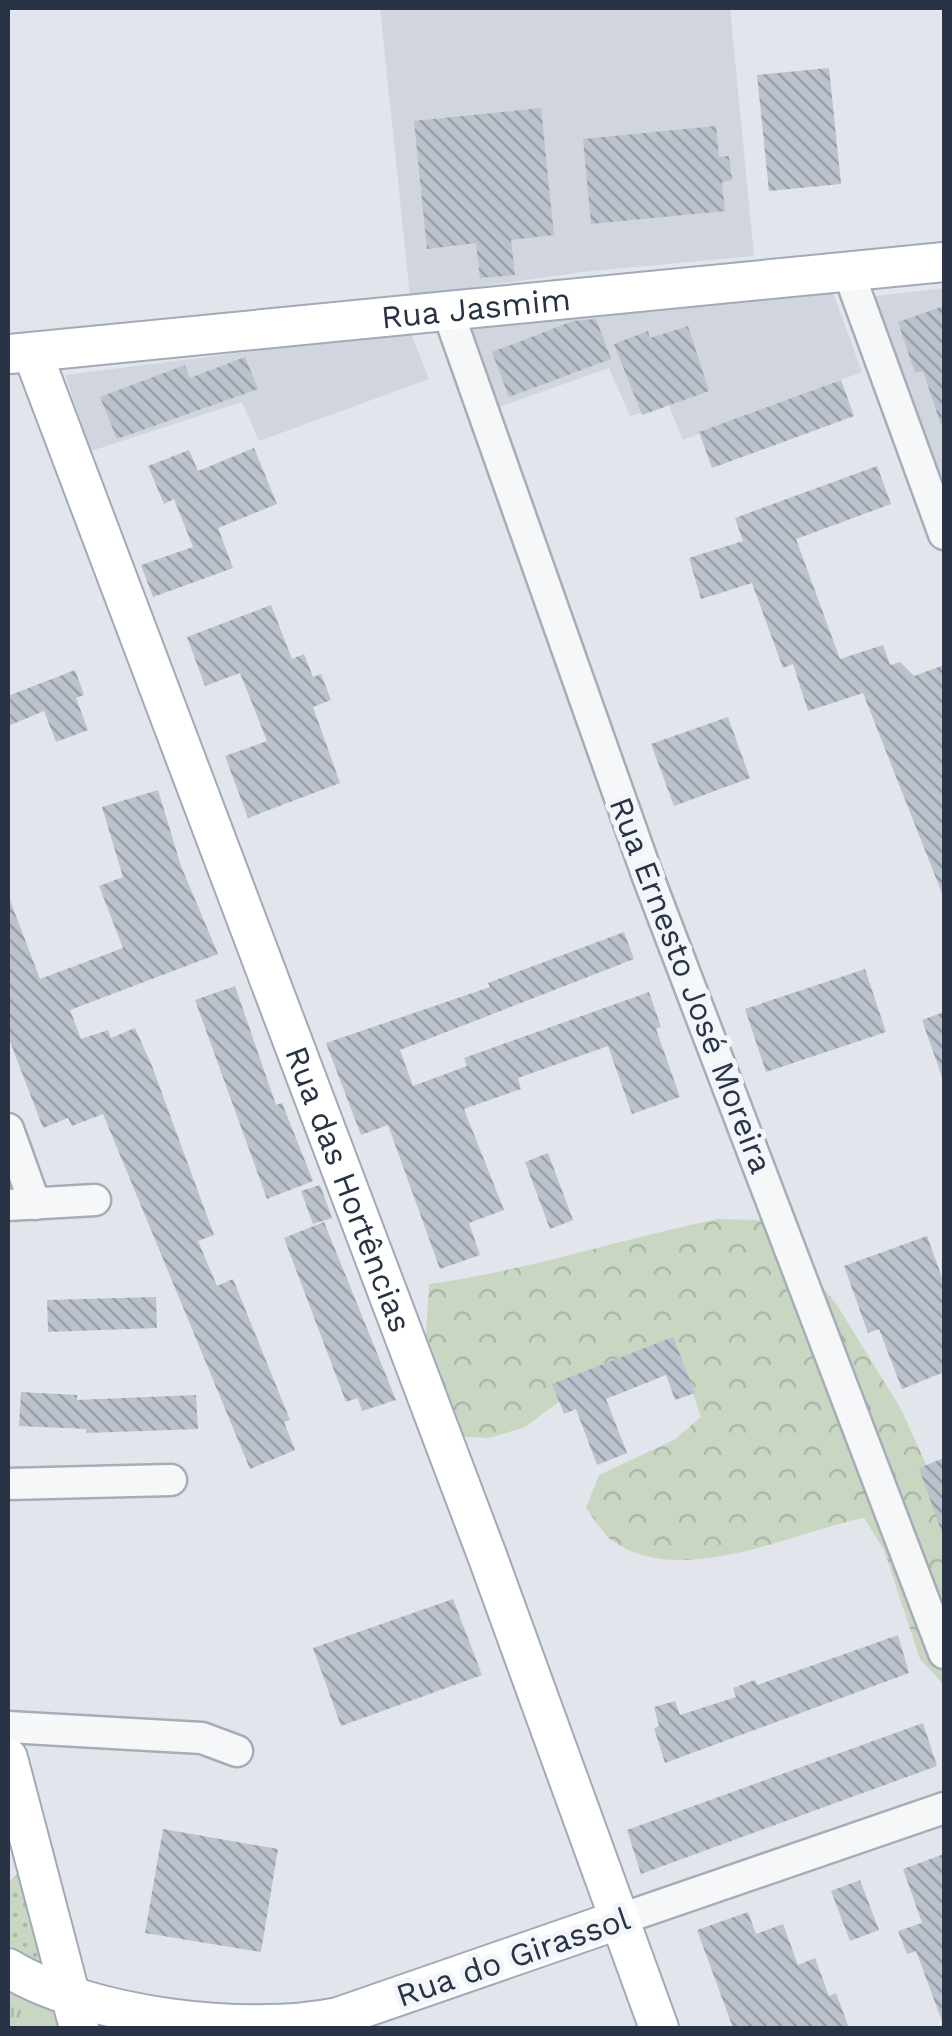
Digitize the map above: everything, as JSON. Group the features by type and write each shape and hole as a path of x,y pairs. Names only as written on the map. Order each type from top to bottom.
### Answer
{"main road":[{"name":"Rua Jasmim","path":"20,353 944,262"},
{"name":"Rua das Hortências","path":"20,353 488,1558 659,2028"},
{"path":"8,1758 14,1802 75,2011"},
{"path":"8,1862 14,1802"},
{"name":"Rua do Girassol","path":"8,1968 75,2011 124,2010 190,2024 319,2022 618,1920"}],"street":[{"path":"848,271 944,534"},
{"name":"Rua Ernesto José Moreira","path":"448,312 648,877 944,1653"},
{"path":"8,1129 21,1204 95,1200"},
{"path":"8,1484 170,1480"},
{"path":"8,1727 202,1738 237,1750"},
{"name":"Rua do Girassol","path":"618,1920 944,1808"}],"shaded area":[{"path":"380,8 730,8 754,256 591,271 410,296"},
{"path":"944,288 944,503 869,297"},
{"path":"833,293 862,372 683,440 668,404 630,416 609,368 493,409 470,344 474,322 601,306"},
{"path":"410,331 429,379 259,441 242,402 91,451 65,375"}],"green space":[{"path":"718,1219 757,1220 790,1233 806,1267 837,1305 901,1409 944,1512 944,1685 920,1659 884,1550 864,1518 770,1545 701,1559 668,1560 637,1554 607,1536 586,1508 599,1475 674,1440 701,1417 689,1382 658,1359 560,1401 525,1427 490,1438 451,1436 424,1368 429,1284 502,1271"},
{"path":"24,1869 43,1968 8,1944 8,1882"},
{"path":"8,1973 48,2002 60,2028 8,2028"}],"building":[{"path":"829,68 841,184 769,191 757,75"},
{"path":"541,108 554,235 511,240 515,275 480,278 476,243 427,249 414,121"},
{"path":"716,126 719,157 729,156 732,180 722,182 725,211 591,224 583,139"},
{"path":"944,306 941,425 923,371 915,373 898,322"},
{"path":"596,319 611,359 509,397 492,352 573,321"},
{"path":"688,326 709,391 642,415 614,344 648,331 650,338"},
{"path":"245,357 258,389 117,439 100,397 185,365 190,378"},
{"path":"841,380 854,416 712,468 699,432"},
{"path":"254,448 277,504 218,528 233,568 153,597 141,565 193,547 174,499 164,504 148,466 189,450 198,471"},
{"path":"877,466 891,504 796,539 840,659 883,645 890,665 900,662 914,676 944,665 943,896 863,693 808,711 793,664 783,668 752,583 701,599 689,558 743,541 735,518"},
{"path":"271,605 292,659 304,654 313,677 321,674 331,700 313,707 340,783 248,818 225,756 267,741 240,673 205,686 187,637"},
{"path":"75,670 84,695 76,698 88,730 56,742 44,711 8,726 8,696"},
{"path":"728,717 750,778 674,806 651,744"},
{"path":"158,790 181,866 218,954 70,1010 81,1039 108,1030 111,1038 135,1028 152,1066 214,1235 198,1241 217,1286 233,1279 290,1420 284,1422 295,1450 250,1469 103,1114 72,1126 68,1118 43,1128 8,1036 8,895 40,979 123,948 99,886 123,877 102,807"},
{"path":"624,932 634,959 400,1050 413,1086 467,1066 464,1058 649,992 661,1027 656,1029 680,1097 632,1114 608,1046 518,1078 521,1089 464,1109 504,1210 469,1223 480,1255 440,1269 388,1125 361,1135 326,1043 490,987 488,983"},
{"path":"865,969 886,1032 766,1072 745,1009"},
{"path":"235,986 276,1105 282,1103 313,1181 267,1199 195,1000"},
{"path":"944,1012 944,1077 942,1077 922,1020"},
{"path":"548,1153 573,1220 550,1229 525,1162"},
{"path":"320,1185 332,1218 313,1224 301,1191"},
{"path":"324,1222 396,1400 362,1411 358,1398 346,1402 284,1238"},
{"path":"927,1236 944,1283 944,1372 902,1389 879,1329 868,1333 844,1266"},
{"path":"156,1297 157,1328 48,1332 47,1300"},
{"path":"673,1337 695,1393 675,1400 666,1375 606,1399 627,1453 597,1465 576,1409 564,1414 552,1384"},
{"path":"21,1392 77,1395 77,1400 196,1395 198,1429 86,1433 86,1429 19,1426"},
{"path":"944,1458 944,1532 942,1533 919,1468"},
{"path":"453,1599 482,1675 341,1726 313,1648"},
{"path":"898,1635 909,1673 665,1763 654,1728 659,1726 654,1707 675,1701 680,1715 736,1697 733,1688 755,1680 757,1685"},
{"path":"923,1723 937,1766 641,1874 627,1830"},
{"path":"163,1829 278,1849 261,1952 145,1933"},
{"path":"944,1854 942,2021 916,1951 907,1954 898,1931 922,1923 903,1869"},
{"path":"860,1880 879,1930 850,1941 831,1891"},
{"path":"748,1912 756,1934 783,1924 798,1965 815,1958 829,1996 836,1993 849,2028 733,2028 697,1930"}]}
